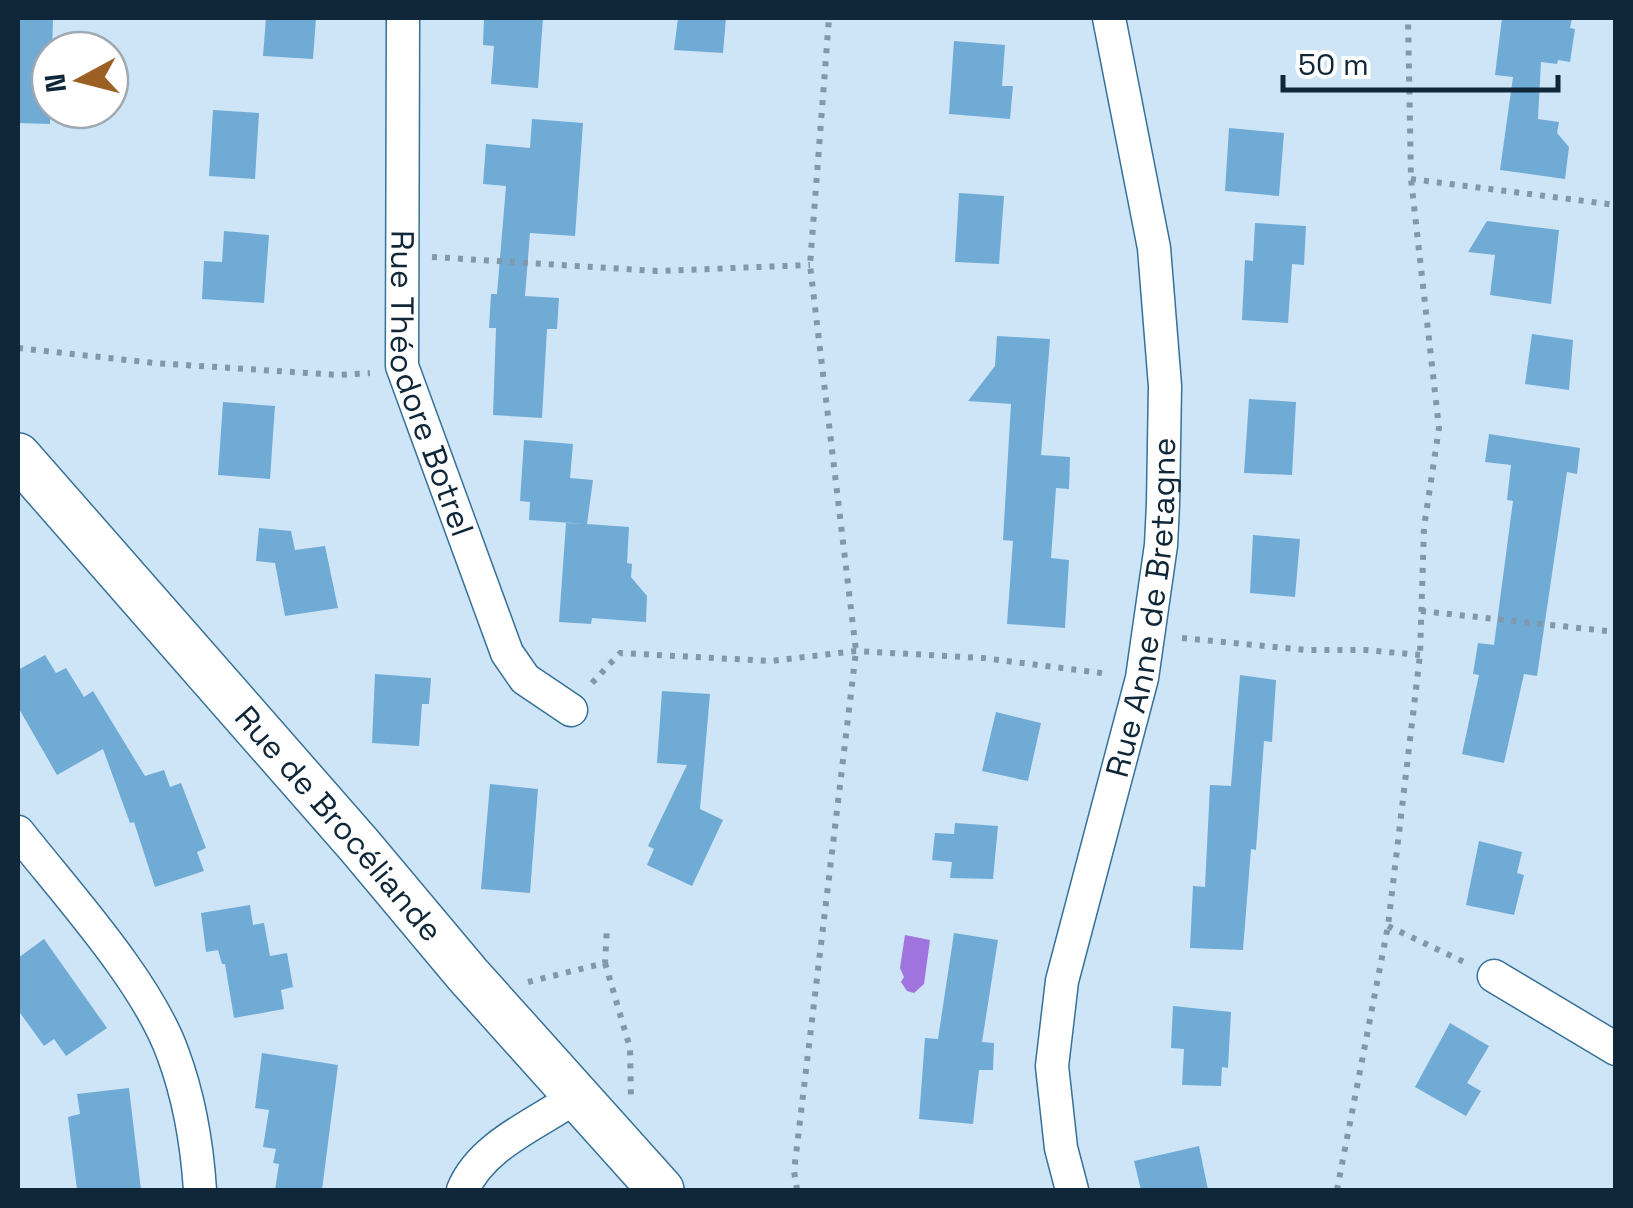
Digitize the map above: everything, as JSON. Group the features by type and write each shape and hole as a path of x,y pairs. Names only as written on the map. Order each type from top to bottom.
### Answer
{"street":[{"name":"Rue Théodore Botrel","path":"403,18 402,366 507,653 525,679 571,710"},
{"name":"Rue Anne de Bretagne","path":"1072,1190 1060,1148 1052,1066 1062,982 1142,678 1161,546 1165,386 1152,232 1109,18"},
{"name":"Rue de Brocéliande","path":"18,456 661,1190"},
{"path":"18,832 128,975 172,1050 191,1120 200,1190"},
{"path":"1494,976 1616,1049"},
{"path":"463,1190 476,1166 488,1156 577,1096"}],"path":[{"path":"797,1190 794,1171 856,651 810,265 829,18"},
{"path":"1337,1190 1388,926 1420,655 1424,527 1439,428 1411,179 1408,18"},
{"path":"1411,179 1616,205"},
{"path":"401,255 657,271 810,265"},
{"path":"18,348 154,363 339,375 402,366"},
{"path":"1421,611 1616,632"},
{"path":"571,710 620,652 771,661 856,651 982,658 1142,678 1176,638 1420,655"},
{"path":"1388,926 1494,976"},
{"path":"607,928 605,963 630,1048 631,1101 625,1149"},
{"path":"517,985 605,963"}],"shaded area":[{"path":"905,935 930,940 924,984 914,993 901,982"}],"building":[{"path":"18,18 53,18 53,30 30,30 30,123 18,123"},
{"path":"266,18 316,18 313,59 263,56"},
{"path":"484,18 543,18 538,88 491,84 494,46 483,45"},
{"path":"678,18 726,18 723,53 674,50"},
{"path":"1502,18 1572,18 1570,28 1575,29 1570,62 1541,62 1538,119 1559,122 1557,133 1569,147 1565,179 1500,170 1513,77 1495,75"},
{"path":"954,41 1005,45 1002,86 1013,86 1010,119 949,114"},
{"path":"213,110 259,113 255,179 209,176"},
{"path":"532,119 583,123 575,236 530,233 525,296 559,298 557,329 547,329 542,418 493,415 496,328 489,328 491,294 497,294 506,186 483,184 486,144 530,148"},
{"path":"1229,128 1284,133 1279,196 1225,191"},
{"path":"959,193 1004,196 999,264 955,262"},
{"path":"1487,221 1559,230 1551,304 1490,295 1495,255 1468,252"},
{"path":"1255,223 1306,226 1304,265 1292,264 1288,323 1242,320 1245,260 1253,261"},
{"path":"224,231 269,235 264,303 202,299 204,261 222,262"},
{"path":"1532,334 1573,340 1569,390 1525,384"},
{"path":"997,336 1050,339 1041,455 1070,457 1069,489 1056,488 1051,558 1069,560 1065,628 1007,624 1013,541 1003,540 1011,404 968,401 995,366"},
{"path":"1249,399 1296,402 1292,475 1244,473"},
{"path":"223,402 275,406 270,479 218,475"},
{"path":"1489,434 1580,448 1577,474 1567,472 1537,676 1524,674 1504,763 1462,754 1479,675 1473,674 1478,643 1494,645 1513,501 1507,500 1511,465 1485,462"},
{"path":"524,440 573,444 570,478 593,480 587,524 629,527 627,563 632,564 631,577 647,596 646,622 592,618 591,624 559,622 566,523 586,524 529,520 530,502 520,501"},
{"path":"259,528 291,531 295,550 325,546 338,608 285,616 275,563 256,561"},
{"path":"1253,535 1300,539 1295,597 1250,593"},
{"path":"45,655 56,673 66,668 84,697 93,691 145,776 164,770 170,787 181,783 206,848 197,852 204,871 155,887 134,822 130,823 103,749 57,775 18,707 18,670"},
{"path":"375,674 431,678 429,704 422,704 419,746 372,743"},
{"path":"1240,675 1276,680 1272,742 1264,741 1243,950 1190,948 1193,886 1205,887 1210,785 1231,786"},
{"path":"662,691 710,694 700,809 723,820 692,886 647,865 654,849 648,846 687,765 657,763"},
{"path":"996,712 1041,723 1028,781 982,771"},
{"path":"490,784 538,789 530,893 481,889"},
{"path":"955,823 998,826 993,879 950,878 952,862 932,860 935,833 954,834"},
{"path":"1479,841 1522,852 1517,873 1524,875 1514,915 1466,905"},
{"path":"250,905 253,925 264,923 270,956 287,953 293,987 281,990 284,1009 234,1018 225,964 218,950 206,952 201,913"},
{"path":"954,933 998,940 982,1042 994,1043 993,1070 979,1070 973,1124 919,1119 925,1038 938,1039"},
{"path":"44,939 107,1028 66,1056 54,1039 44,1046 18,1010 18,958"},
{"path":"1173,1006 1231,1012 1228,1068 1222,1067 1221,1086 1182,1085 1184,1049 1171,1048"},
{"path":"1450,1023 1489,1046 1467,1083 1481,1091 1466,1116 1415,1087"},
{"path":"262,1053 338,1065 322,1190 275,1190 279,1164 273,1163 276,1149 263,1147 269,1110 255,1108"},
{"path":"129,1088 141,1190 77,1190 68,1117 80,1114 77,1094"},
{"path":"1199,1146 1208,1190 1141,1190 1134,1161"}]}
